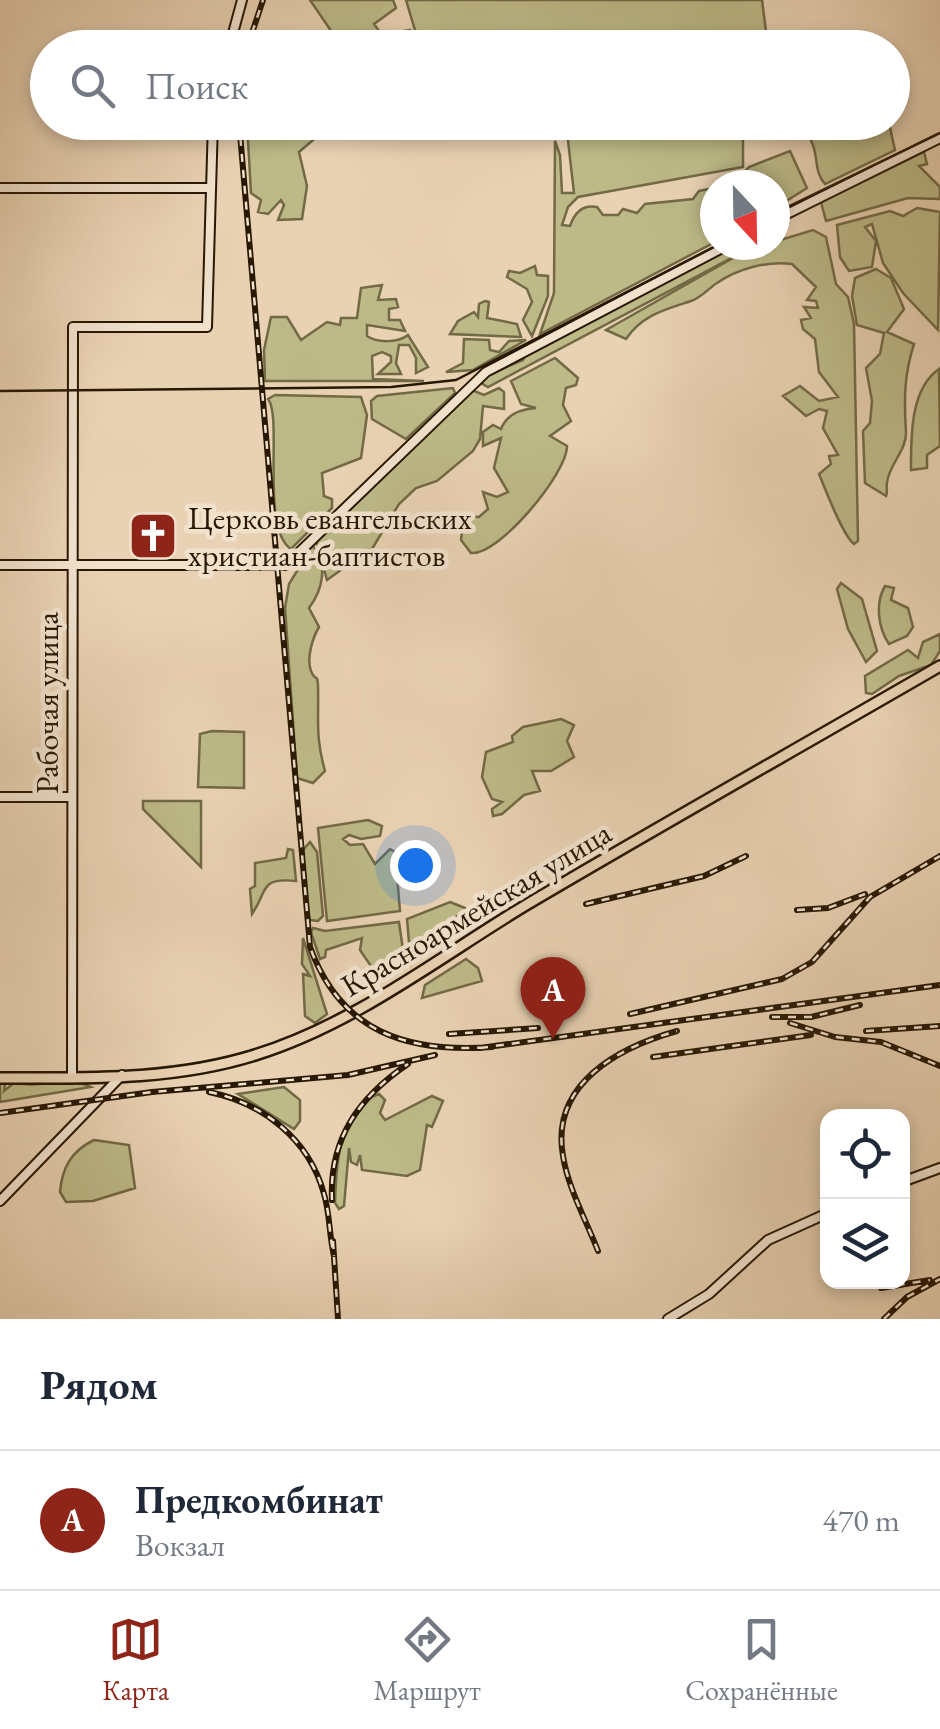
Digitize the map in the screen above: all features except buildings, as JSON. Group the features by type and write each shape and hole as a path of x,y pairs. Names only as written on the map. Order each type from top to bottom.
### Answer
{"main road":[{"path":"234,30 242,0"},
{"path":"790,213 940,138"},
{"path":"0,188 208,188 212,140"},
{"name":"Рабочая улица","path":"72,1076 73,327 206,328 208,188"},
{"path":"0,565 286,565 495,367 700,260"},
{"name":"Красноармейская улица","path":"0,1076 120,1076 240,1056 346,1014 515,908 940,665"},
{"path":"0,796 72,797"},
{"path":"0,1201 120,1076"},
{"path":"910,1179 940,1168"},
{"path":"668,1319 709,1294 768,1240 820,1217"}],"shaded area":[{"path":"310,0 393,0 396,8 374,24 378,30 330,30"},
{"path":"406,0 762,0 766,30 415,30"},
{"path":"248,140 313,140 299,152 307,186 302,219 278,220 284,205 281,200 268,214 258,212 261,200 251,193"},
{"path":"568,140 743,140 743,167 700,170 700,175 578,197 568,207 562,225 570,226 576,214 587,207 597,207 603,215 618,215 623,209 637,213 645,204 693,199 700,191 700,250 540,334 554,293 555,141 560,155 562,193 574,193"},
{"path":"810,140 893,140 895,150 825,184"},
{"path":"790,151 807,188 790,199 790,170 746,170"},
{"path":"924,152 927,164 919,166 940,187 940,199 908,198 826,221 821,202"},
{"path":"917,208 940,212 938,330 903,293 883,263 872,224 865,227 876,241 872,267 849,271 840,257 837,225 890,211 903,216"},
{"path":"813,230 826,237 836,284 848,297 854,324 858,541 854,544 840,523 819,474 831,464 829,456 838,455 823,428 827,411 819,409 806,416 783,396 800,386 819,401 838,397 819,372 815,339 803,329 801,320 811,318 804,307 818,308 816,301 807,300 816,287 792,264 763,265 734,273 695,300 646,319 626,339 606,330 729,260 790,260 790,237"},
{"path":"701,260 728,260 488,387 481,383 486,376 523,360 526,354"},
{"path":"535,266 537,275 548,276 548,296 532,336 523,320 532,302 527,289 507,277 509,271 520,273"},
{"path":"876,269 891,278 904,309 887,332 914,344 906,387 906,439 888,477 886,496 865,483 863,431 870,423 872,401 866,368 880,354 884,333 857,325 852,296 855,278"},
{"path":"382,285 378,300 396,299 398,307 389,309 389,320 400,320 405,331 367,325 367,336 388,341 408,335 428,367 416,373 416,358 409,345 399,345 396,363 401,374 378,374 391,362 391,356 382,352 372,356 373,379 424,381 265,381 264,350 271,317 287,317 301,340 327,322 340,325 341,318 357,318 361,288"},
{"path":"489,302 487,318 517,324 521,337 450,334 458,321 474,312 478,317 479,304"},
{"path":"464,339 489,340 490,350 499,352 509,341 526,340 473,370 446,372 463,363"},
{"path":"555,358 578,378 576,385 566,388 563,405 571,421 550,436 567,446 564,458 544,492 514,527 498,541 471,553 461,540 464,516 479,517 488,509 483,492 497,497 508,492 494,468 501,438 483,446 483,432 493,425 501,429 516,413 536,408 521,404 511,381"},
{"path":"939,369 940,446 927,455 927,468 911,470 917,401 929,378"},
{"path":"453,388 455,393 406,439 372,419 371,401 377,396"},
{"path":"499,388 504,392 504,409 483,406 480,439 473,451 437,481 416,488 399,504 372,549 357,551 345,560 339,554 341,570 327,580 316,540 469,389 484,395"},
{"path":"275,395 361,397 367,415 361,458 322,473 324,496 332,499 332,508 291,549 276,520 274,427 268,399"},
{"path":"313,546 321,561 322,577 309,608 319,627 309,660 318,681 319,738 325,771 313,783 297,778 285,608 289,584 302,563 301,556"},
{"path":"841,583 862,599 877,651 866,662 848,629 837,589"},
{"path":"885,586 894,588 891,600 908,608 913,627 907,636 889,644 879,615"},
{"path":"940,634 940,651 931,665 899,676 872,694 866,693 865,676 908,650 918,658 923,642"},
{"path":"561,719 574,725 567,741 574,757 551,771 532,771 540,791 524,795 502,814 493,816 492,809 502,802 492,799 482,777 486,752 513,742 512,736 523,727"},
{"path":"244,732 244,788 198,787 200,734"},
{"path":"143,801 201,801 201,867 143,809"},
{"path":"368,820 382,826 380,836 361,839 349,835 343,839 350,845 363,844 375,864 390,849 395,852 400,911 327,921 318,828"},
{"path":"310,842 317,852 323,916 318,921 310,920 308,912 303,850"},
{"path":"288,849 293,850 296,881 276,881 266,887 252,914 250,889 255,886 255,863 286,858"},
{"path":"450,902 465,908 467,914 457,916 438,944 411,965 407,919"},
{"path":"399,922 405,964 377,975 360,950 362,938 326,950 325,957 320,959 311,932 313,928 325,931"},
{"path":"303,938 327,1014 315,1023 305,1016 303,974 310,976 302,964"},
{"path":"466,959 478,968 482,981 422,998 425,985"},
{"path":"0,1082 5,1085 4,1091 15,1082 72,1082 91,1087 0,1102"},
{"path":"284,1087 300,1100 300,1121 294,1129 238,1094"},
{"path":"379,1094 385,1100 380,1113 385,1120 432,1096 443,1101 432,1127 427,1125 420,1170 407,1176 362,1170 360,1155 357,1165 351,1162 349,1148 344,1206 339,1209 335,1189 347,1125 365,1101"},
{"path":"94,1140 129,1145 135,1188 93,1201 66,1202 60,1192 66,1168 79,1149"}],"tram line":[{"path":"790,206 940,133"},
{"path":"0,391 391,387 456,380 700,254"}],"railway":[{"path":"253,30 263,0"},
{"path":"241,140 310,947 340,1000 381,1032 432,1046 492,1047"},
{"path":"586,904 704,876 746,856"},
{"path":"630,1014 782,979 812,962 870,897 940,856"},
{"path":"797,910 828,908 865,894"},
{"path":"480,1048 940,985"},
{"path":"772,1017 811,1017 860,1005"},
{"path":"790,1023 835,1037 881,1042 940,1066"},
{"path":"866,1031 940,1026"},
{"path":"449,1034 538,1028"},
{"path":"598,1251 565,1168 562,1130 567,1108 578,1089 612,1058 677,1031"},
{"path":"653,1057 811,1035"},
{"path":"0,1113 152,1092 348,1075 435,1055"},
{"path":"332,1200 336,1158 350,1122 375,1091 408,1064"},
{"path":"209,1092 248,1105 295,1140 317,1174 324,1194 334,1256"},
{"path":"333,1241 338,1319"},
{"path":"884,1319 907,1297 940,1279"},
{"path":"910,1283 930,1280"}],"place":[{"name":"Церковь евангельских христиан-баптистов","path":"153,536"},
{"name":"Предкомбинат","path":"553,1039"}]}
